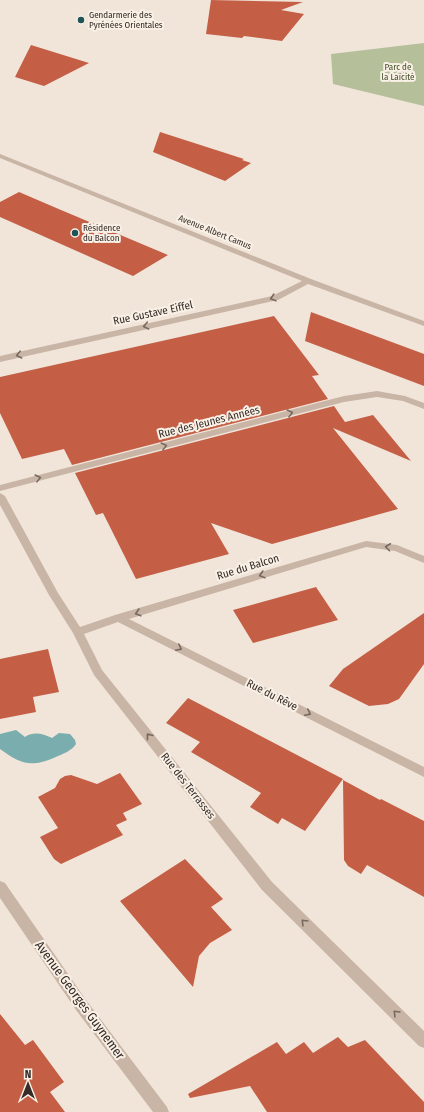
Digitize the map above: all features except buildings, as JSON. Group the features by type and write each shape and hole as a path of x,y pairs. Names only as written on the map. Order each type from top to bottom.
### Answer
{"street":[{"name":"Avenue Albert Camus","path":"0,156 308,281 424,324"},
{"path":"0,162 29,167"},
{"name":"Rue Gustave Eiffel","path":"0,359 276,298 308,281"},
{"name":"Rue des Jeunes Années","path":"0,488 344,399 378,394 405,399 424,406"},
{"name":"Rue des Terrasses","path":"0,496 54,595 78,632 98,672 267,886 424,1041"},
{"name":"Rue du Balcon","path":"78,632 119,618 366,544 397,548 424,560"},
{"name":"Rue du Rêve","path":"119,618 424,772"},
{"name":"Avenue Georges Guynemer","path":"0,887 81,1006 162,1112"}],"green space":[{"name":"Parc de la Laïcité","path":"424,43 424,106 333,84 331,54"}],"water":[{"path":"16,730 25,737 32,734 38,734 52,738 59,733 70,734 75,740 76,744 68,752 49,760 28,763 15,759 0,749 0,734"}],"place":[{"name":"Gendarmerie des Pyrénées Orientales","path":"81,20"},
{"name":"Résidence du Balcon","path":"75,233"}]}
